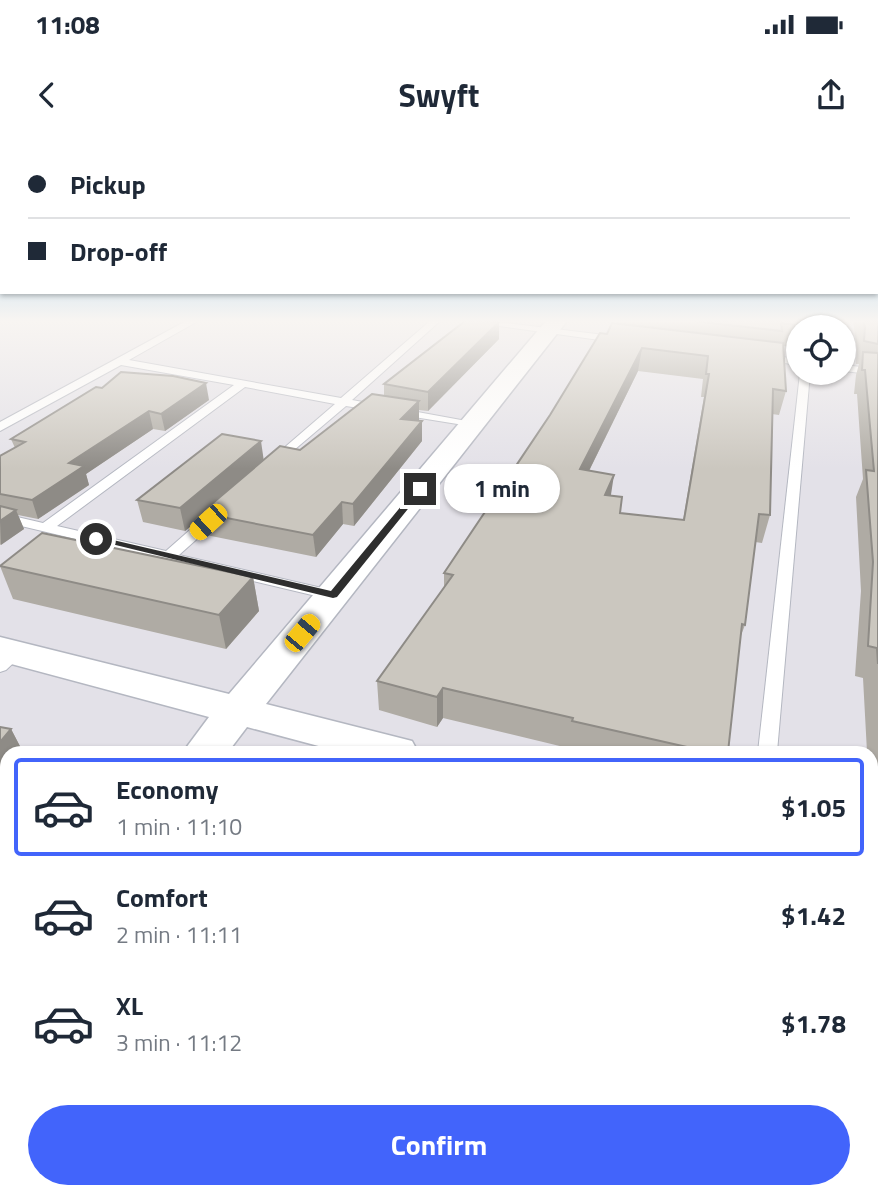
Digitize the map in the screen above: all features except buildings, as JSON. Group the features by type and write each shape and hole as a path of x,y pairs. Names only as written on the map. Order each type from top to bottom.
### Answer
{"street":[{"path":"209,746 517,370"},
{"path":"5,656 239,709 375,746"}],"lane":[{"path":"0,427 101,370"},
{"path":"169,370 472,425"},
{"path":"261,474 378,370"},
{"path":"47,527 243,384"},
{"path":"768,746 804,385"},
{"path":"169,556 230,502"},
{"path":"0,517 333,595"}],"shaded area":[{"path":"0,370 786,370 786,385 856,385 856,370 878,370 878,746 0,746"}],"route":[{"path":"96,539 333,595 420,489"}]}
